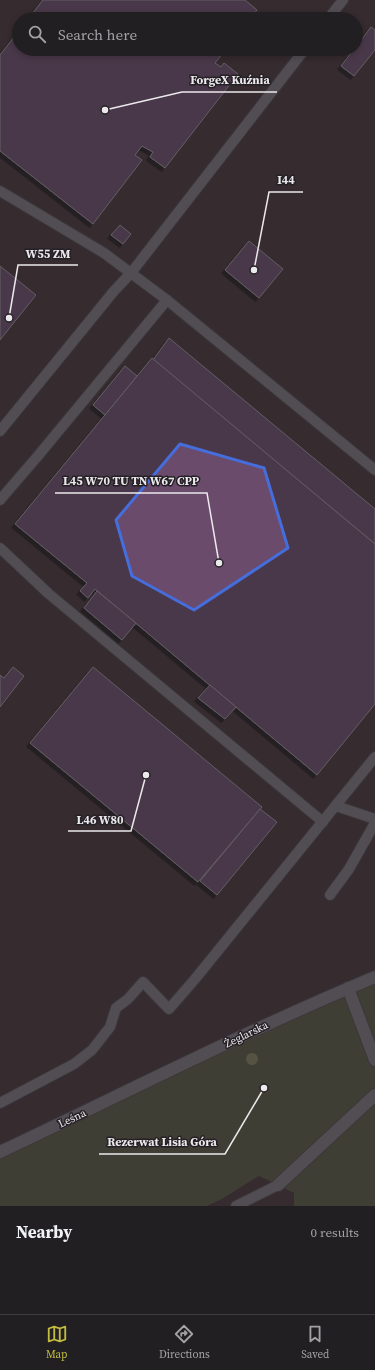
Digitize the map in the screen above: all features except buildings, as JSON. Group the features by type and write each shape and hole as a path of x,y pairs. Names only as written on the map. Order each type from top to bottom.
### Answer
{"street":[{"name":"Żeglarska","path":"144,1084 322,998 375,977"},
{"path":"348,988 375,1060"},
{"name":"Leśna","path":"0,1152 144,1084"},
{"path":"278,1185 375,1095"}],"lane":[{"path":"334,12 343,0"},
{"path":"0,431 114,291 131,273 300,56"},
{"path":"0,191 104,253 131,273 167,300 375,470"},
{"path":"0,500 167,300"},
{"path":"0,548 55,599 323,822"},
{"path":"0,1103 74,1064 92,1050 110,1027 116,1008 128,1000 143,982 168,1009 195,979 375,757"},
{"path":"336,806 375,819"},
{"path":"330,895 349,869 375,823"},
{"path":"236,1206 278,1185"}],"highlighted area":[{"path":"180,444 264,468 288,548 194,610 132,576 116,520"}],"shaded area":[{"path":"0,0 375,0 375,970 147,1079 0,1147"},
{"path":"259,1176 294,1193 294,1206 209,1206 222,1199"}],"green space":[{"path":"375,970 375,1206 294,1206 294,1193 259,1176 222,1199 207,1206 0,1206 0,1147 147,1079"}],"place":[{"name":"ForgeX Kuźnia","path":"105,110"},
{"name":"I44","path":"254,270"},
{"name":"W55 ZM","path":"9,318"},
{"name":"L45 W70 TU TN W67 CPP","path":"219,563"},
{"name":"L46 W80","path":"146,775"},
{"name":"Rezerwat Lisia Góra","path":"264,1088"}]}
